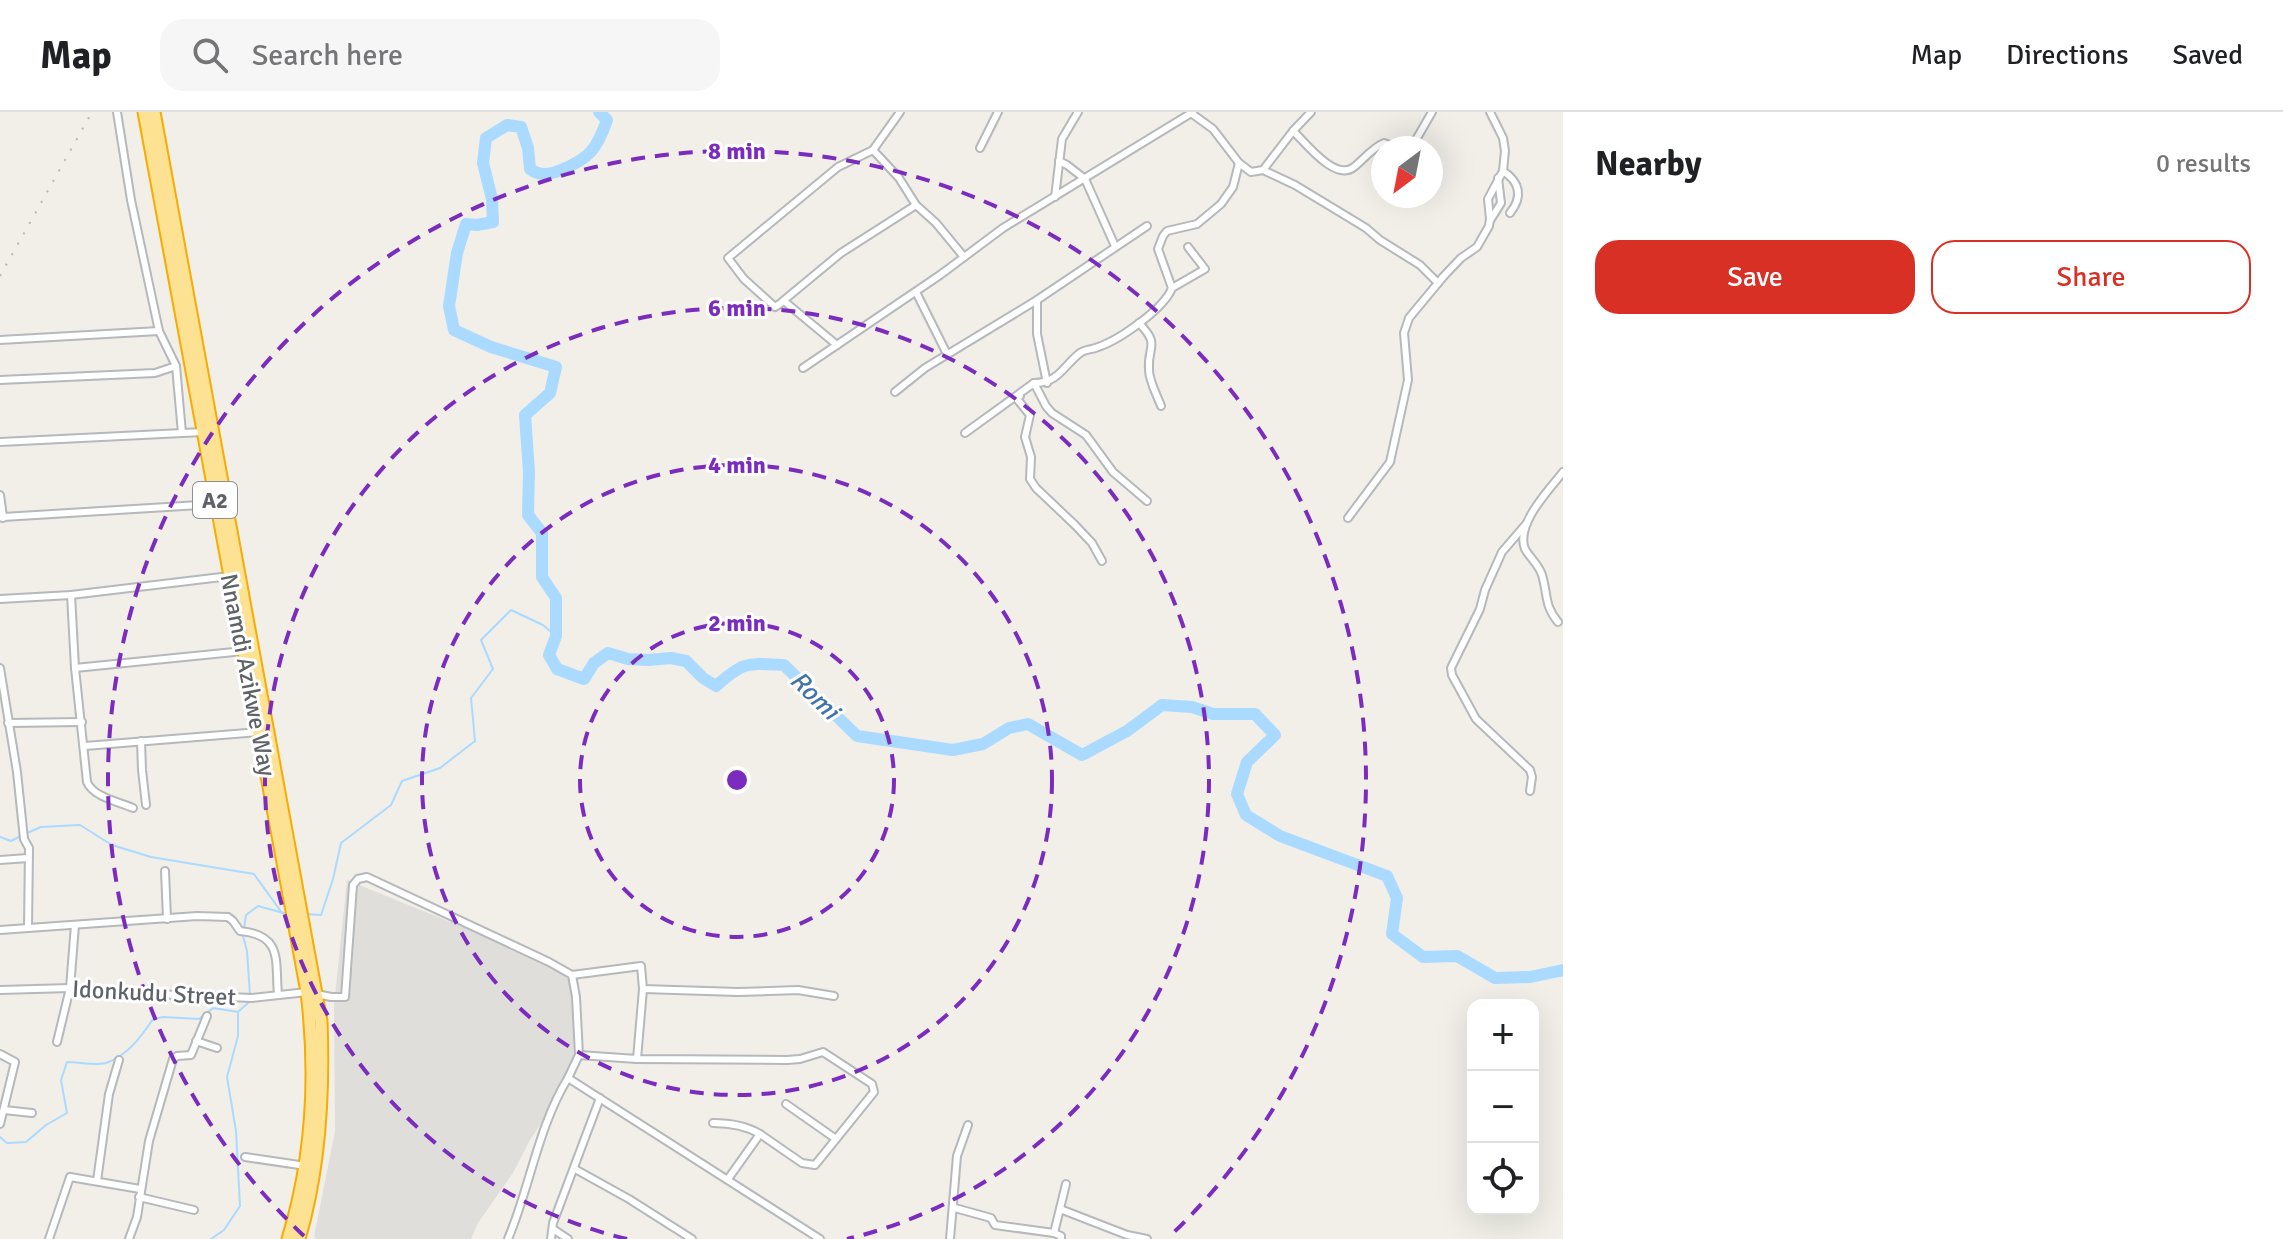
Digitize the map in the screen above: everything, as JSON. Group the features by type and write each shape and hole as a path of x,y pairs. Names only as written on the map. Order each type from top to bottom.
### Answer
{"highway":[{"name":"Nnamdi Azikwe Way","path":"144,112 203,432 211,448 216,504 259,732 312,993 321,1021 324,1074 321,1119 311,1197 299,1239"},
{"name":"Nnamdi Azikwe Way","path":"154,112 211,448 312,993 313,1068 306,1166 288,1239"}],"street":[{"path":"117,112 131,200 159,331 176,366 182,433"},
{"path":"775,307 744,279 728,258 838,167 873,150 900,112"},
{"path":"980,148 998,112"},
{"path":"1055,197 1062,139 1078,112"},
{"path":"803,368 916,292 1003,228 1192,112 1213,129 1239,163 1251,172"},
{"path":"1263,170 1311,112"},
{"path":"1418,136 1432,112"},
{"path":"1348,518 1390,462 1408,380 1404,333 1409,318 1461,258 1477,247 1489,226 1488,199 1503,171 1505,151 1503,138 1490,112"},
{"path":"1293,131 1325,163 1345,171 1351,170 1371,151"},
{"path":"873,150 899,178 916,205 936,223 964,257"},
{"path":"1059,161 1085,179 1115,246"},
{"path":"1172,288 1158,249 1163,236 1167,231 1197,224 1221,204 1233,187 1239,163"},
{"path":"1236,175 1263,170 1295,185 1420,265 1438,283"},
{"path":"1503,171 1514,181 1519,192 1510,213"},
{"path":"1490,219 1501,203 1498,178"},
{"path":"775,307 841,253 916,205"},
{"path":"895,392 925,368 1037,300 1147,226"},
{"path":"965,433 1034,383 1047,383 1065,370 1080,353 1098,348 1150,315 1172,288 1205,269 1188,247"},
{"path":"916,292 947,354"},
{"path":"1037,300 1037,334 1047,383"},
{"path":"775,307 784,301 837,345"},
{"path":"1139,323 1150,335 1153,345 1149,371 1161,406"},
{"path":"0,340 159,331"},
{"path":"0,380 155,373 176,366"},
{"path":"1034,383 1052,413 1086,435 1113,472 1147,501"},
{"path":"1034,383 1017,399 1030,415 1025,437 1031,457 1030,479 1092,543 1102,561"},
{"path":"0,442 203,432"},
{"path":"1530,791 1530,770 1476,719 1451,668 1480,609 1502,552 1527,523 1537,502 1563,472"},
{"path":"0,495 1,516 216,504"},
{"path":"1527,523 1525,547 1543,577 1547,606 1558,622"},
{"path":"0,599 71,595 230,576"},
{"path":"71,595 75,668 89,788 133,808"},
{"path":"75,668 244,651"},
{"path":"0,668 17,772 21,822 29,848 28,928"},
{"path":"8,723 82,722"},
{"path":"85,746 259,732"},
{"path":"141,741 146,805"},
{"path":"0,860 28,858"},
{"path":"165,871 167,919"},
{"name":"Idonkudu Street","path":"0,990 70,988 250,997 312,993 345,997 353,885 358,879 367,877 572,975"},
{"path":"0,930 228,917 244,931 269,941 274,948 278,995"},
{"path":"57,1042 70,988 75,925"},
{"path":"508,1239 547,1124 579,1055 572,975 641,966 643,989 637,1059"},
{"path":"643,989 798,990 834,996"},
{"path":"129,1239 137,1217 152,1128 173,1059 189,1056 207,1016"},
{"path":"196,1041 217,1048"},
{"path":"579,1055 637,1059 787,1060 823,1052 874,1088 874,1092 815,1165 802,1163 749,1127 713,1123"},
{"path":"0,1054 15,1062 0,1124"},
{"path":"97,1181 109,1094 119,1060"},
{"path":"568,1078 817,1238"},
{"path":"551,1239 553,1223 600,1098"},
{"path":"786,1104 836,1139"},
{"path":"4,1110 32,1113"},
{"path":"950,1239 957,1156 968,1125"},
{"path":"728,1179 760,1134"},
{"path":"245,1157 306,1166"},
{"path":"575,1169 692,1239"},
{"path":"49,1239 70,1177 97,1181 194,1210"},
{"path":"1054,1233 1066,1184"},
{"path":"1060,1209 1127,1235 1147,1239"},
{"path":"953,1210 991,1218 995,1225 1054,1233 1061,1239"},
{"path":"553,1229 568,1239"}],"shaded area":[{"path":"347,880 573,972 574,1073 530,1140 513,1173 478,1223 471,1239 314,1237 335,1131 334,1006"}],"waterway":[{"name":"Romi","path":"599,112 607,120 595,146 579,162 552,173 541,174 530,169 528,148 521,127 507,125 486,138 483,163 492,199 493,222 466,224 457,253 449,306 454,330 491,347 556,367 550,393 525,415 528,515 542,533 542,577 556,598 556,636 549,655 557,669 584,679 594,663 608,653 628,659 671,658 686,661 716,686 747,665 784,665 857,736 953,750 983,744 1009,728 1028,724 1082,755 1127,731 1162,705 1192,707 1213,714 1255,714 1275,735 1247,762 1237,794 1246,815 1280,836 1387,876 1397,898 1392,934 1423,957 1457,956 1495,978 1530,977 1563,970"},
{"path":"306,914 321,915 341,843 391,805 402,781 440,768 475,741 471,698 493,669 481,640 511,610 543,625 556,636"},
{"path":"27,833 41,827 80,825 112,845 151,857 254,874 282,913"},
{"path":"0,837 11,841 21,836"},
{"path":"250,995 243,936 246,915 258,906 287,914"},
{"path":"0,1137 7,1143 26,1142 67,1113 61,1080 67,1062 97,1064 114,1060 133,1045 153,1019 199,1019 213,1008 238,1012 250,1001"},
{"path":"211,1239 224,1230 240,1206 236,1131 227,1077 238,1036 238,1014"}],"railway":[{"path":"0,276 92,112"}]}
